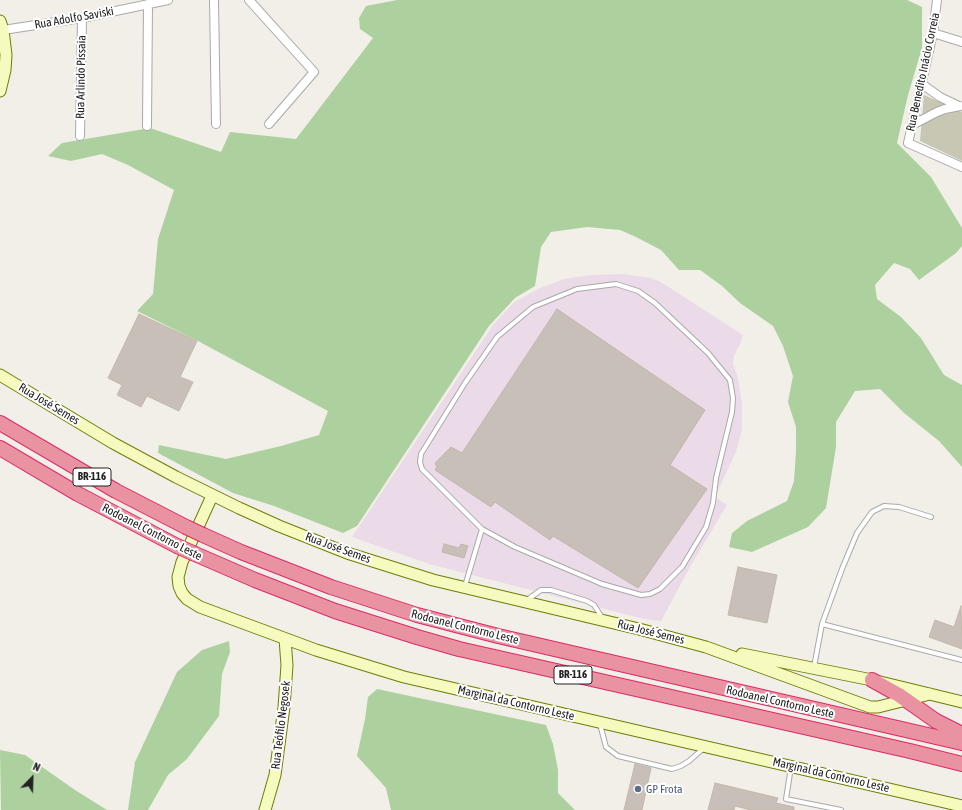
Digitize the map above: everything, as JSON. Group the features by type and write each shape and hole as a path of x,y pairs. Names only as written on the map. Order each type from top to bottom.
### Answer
{"highway":[{"name":"Rodoanel Contorno Leste","path":"0,423 116,491 186,527 241,552 331,588 431,619 498,636 962,744"},
{"name":"Rodoanel Contorno Leste","path":"0,448 78,494 177,546 255,580 335,611 371,623 452,647 910,750 962,764"},
{"path":"872,680 906,699 936,721 962,734"}],"main road":[{"path":"0,91 5,70 6,54 2,26"},
{"path":"0,368 4,377"},
{"name":"Rua José Semes","path":"4,377 119,446 212,496 279,526 347,552 406,572 464,588 706,647 872,680 962,702"},
{"name":"Marginal da Contorno Leste","path":"212,496 182,562 178,577 179,586 182,593 187,599 200,607 344,660 404,677 962,806"},
{"name":"Rua Teófilo Negosek","path":"265,810 275,775 284,707 287,665 285,639"},
{"name":"Rua José Semes","path":"706,647 870,707 878,707 930,694"},
{"path":"872,680 883,689 885,694 884,700 878,707"}],"street":[{"name":"Rua Adolfo Saviski","path":"2,26 82,18 168,0"},
{"path":"214,0 216,124"},
{"path":"249,0 314,72 268,124"},
{"name":"Rua Benedito Inácio Correia","path":"937,0 933,33 908,143 962,167"},
{"path":"147,126 148,4"},
{"name":"Rua Arlindo Pissaia","path":"80,136 82,18"},
{"path":"933,33 962,42"},
{"path":"922,84 940,97 961,106"},
{"path":"912,125 937,112 961,106"}],"lane":[{"path":"616,284 638,291 655,303 708,353 730,380 733,398 732,412 716,478 713,504 706,527 682,567 660,590 650,594 641,595 602,584 515,547 482,529 422,469 420,462 421,454 465,383 497,337 532,307 577,289 616,284"},
{"path":"814,668 822,624 842,569 857,533 872,512 884,506 899,506 931,516"},
{"path":"464,588 482,529"},
{"path":"526,602 541,590 551,590 588,600 594,605 604,621"},
{"path":"822,624 962,660"},
{"path":"600,722 606,747 618,756 649,764 672,769 689,761 705,746"},
{"path":"791,766 786,799 841,810"}],"shaded area":[{"path":"924,95 962,112 962,161 920,141"},
{"path":"623,274 651,278 661,282 743,335 734,356 733,364 738,378 742,404 742,430 736,452 715,497 727,505 690,567 661,621 644,619 429,564 352,537 493,325 514,302 540,288 564,279 591,275"}],"green space":[{"path":"397,0 907,0 922,7 922,48 908,95 897,143 931,177 962,228 962,246 956,253 919,280 910,269 894,263 875,285 877,299 901,317 921,338 944,375 962,385 962,467 939,441 904,413 880,389 855,391 836,422 836,447 826,508 808,527 752,552 729,547 732,533 747,521 787,501 794,481 796,427 788,402 793,376 783,346 773,326 740,303 722,286 700,270 679,270 661,250 620,230 587,227 551,232 541,247 535,286 515,298 489,326 357,526 343,533 274,506 233,493 158,453 159,445 226,459 281,446 319,435 328,411 198,341 137,311 153,294 158,239 174,190 128,165 102,154 71,161 48,156 62,143 150,128 221,152 230,132 296,139 373,38 360,29 359,18 366,6"},
{"path":"229,641 230,652 222,674 219,716 187,759 168,775 148,810 128,810 135,762 177,672 202,650"},
{"path":"377,689 546,725 553,744 558,770 558,793 575,810 391,810 386,788 357,756 368,697"},
{"path":"0,750 25,755 75,790 107,810 1,810"}],"building":[{"path":"557,309 705,410 670,465 707,489 638,588 553,536 550,540 495,502 491,507 435,470 437,467 435,463 451,447 462,453"},
{"path":"139,314 197,341 180,377 193,382 179,411 147,396 141,407 117,395 122,385 108,378"},
{"path":"444,544 459,548 461,544 468,546 464,558 442,552"},
{"path":"738,567 777,575 767,623 728,615"},
{"path":"961,606 962,649 929,637 935,620 954,627"},
{"name":"GP Frota","path":"635,764 651,768 642,810 624,810"},
{"path":"715,783 778,798 776,803 794,807 794,810 751,810 735,806 734,810 708,810"}],"place":[{"name":"GP Frota","path":"638,789"}]}
